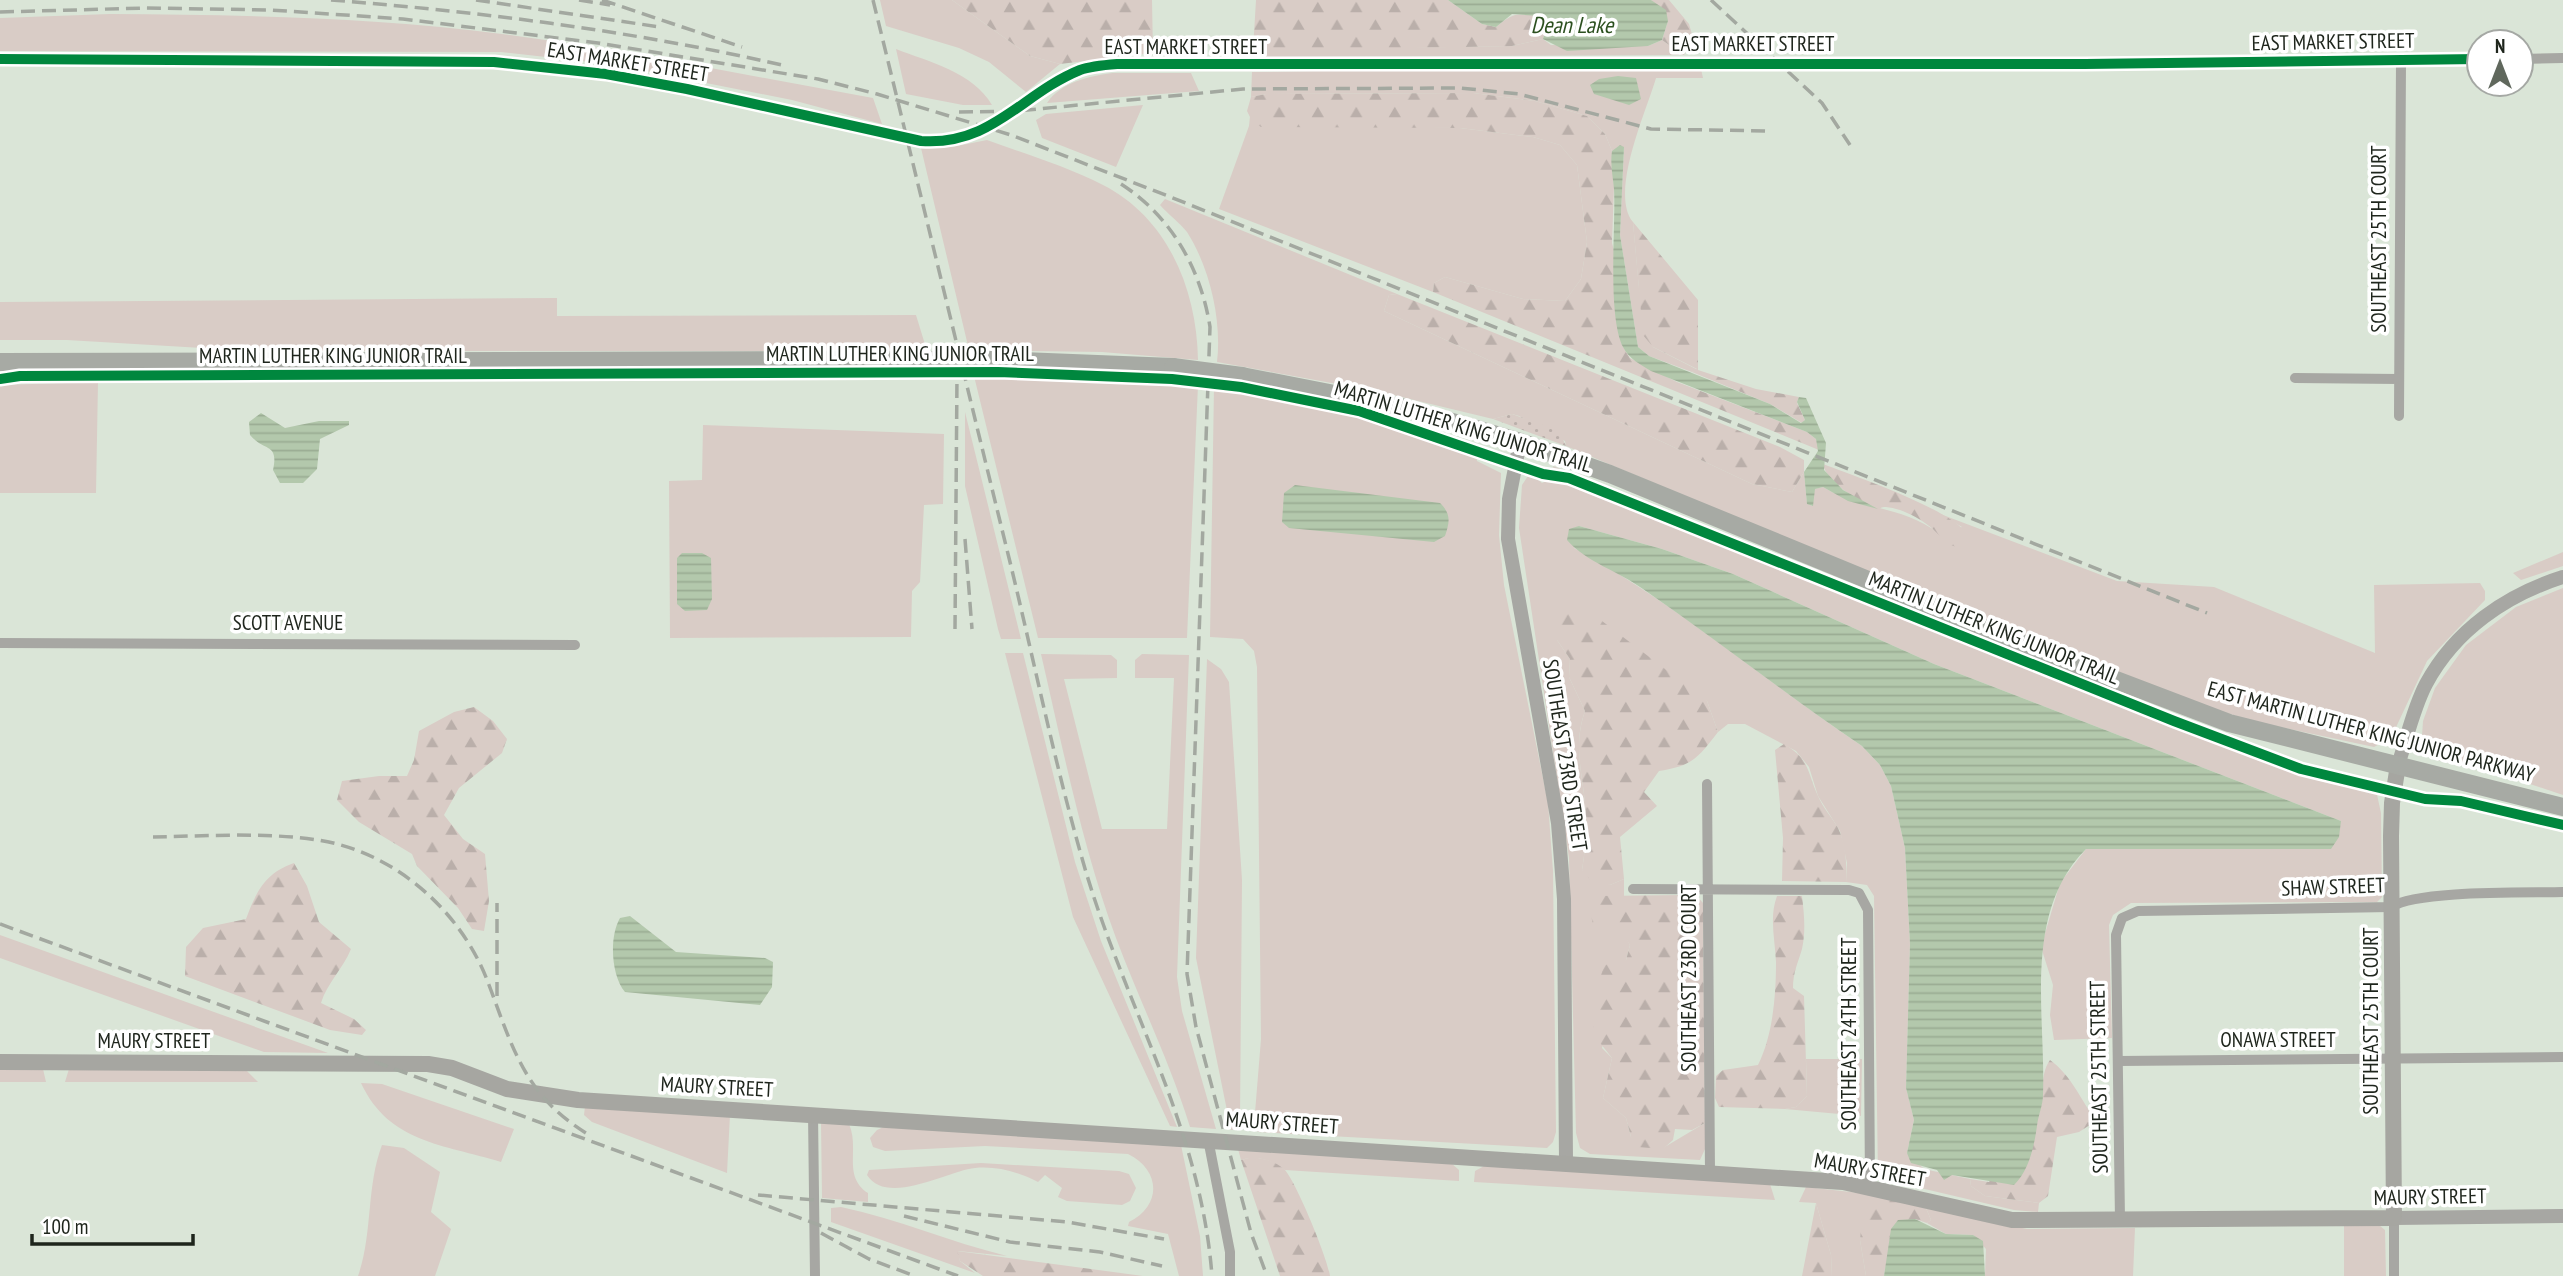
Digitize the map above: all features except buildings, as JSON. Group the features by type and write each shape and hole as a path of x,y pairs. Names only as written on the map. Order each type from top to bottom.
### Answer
{"main road":[{"name":"EAST MARTIN LUTHER KING JUNIOR PARKWAY","path":"0,362 995,360 1173,367 1242,376 1401,407 1520,442 1610,474 2059,658 2229,723 2563,807"},
{"name":"SOUTHEAST 25TH COURT","path":"2394,1218 2391,907 2392,803 2398,765"},
{"name":"MAURY STREET","path":"0,1062 428,1064 452,1068 507,1089 540,1095 1566,1162 1870,1186 2012,1220 2394,1218"}],"street":[{"path":"2535,59 2563,58"},
{"name":"EAST MARKET STREET","path":"0,59 494,62 606,74 687,89 921,141 940,142 961,139 989,127 1056,82 1081,70 1117,64 2148,64"},
{"name":"EAST MARKET STREET","path":"2188,63 2465,59"},
{"name":"SOUTHEAST 25TH COURT","path":"2399,416 2401,61"},
{"path":"2295,378 2399,379"},
{"name":"SOUTHEAST 23RD STREET","path":"1520,442 1509,499 1508,539 1558,823 1564,899 1566,1162"},
{"path":"2398,765 2427,683 2468,630 2515,595 2563,577"},
{"name":"SCOTT AVENUE","path":"0,643 575,645"},
{"name":"SOUTHEAST 23RD COURT","path":"1707,784 1710,1173"},
{"path":"1633,889 1708,889"},
{"name":"SOUTHEAST 24TH STREET","path":"1708,889 1849,890 1858,893 1868,910 1870,1186"},
{"name":"SHAW STREET","path":"2116,934 2122,918 2138,911 2391,907 2401,900 2563,892"},
{"name":"SOUTHEAST 25TH STREET","path":"2116,934 2120,1220"},
{"name":"ONAWA STREET","path":"2119,1061 2563,1057"},
{"path":"813,1113 815,1276"},
{"path":"1208,1139 1230,1252 1230,1276"},
{"name":"MAURY STREET","path":"2394,1218 2563,1216"},
{"name":"SOUTHEAST 25TH COURT","path":"2394,1218 2394,1276"}],"green space":[{"path":"880,0 952,0 1030,56 1060,64 1026,92 989,62 959,48 886,26"},
{"path":"952,0 1152,0 1153,53 1060,64 1030,56"},
{"path":"1256,0 1448,0 1482,24 1496,27 1515,15 1524,14 1538,16 1547,29 1543,39 1512,46 1253,50"},
{"path":"1651,0 1669,0 1689,24 1694,41 1687,50 1672,47 1662,40 1668,21"},
{"path":"110,14 355,20 453,28 548,40 873,98 882,124 792,100 609,64 501,52 0,51 0,18"},
{"path":"1543,39 1551,45 1648,46 1662,40 1672,47 1687,50 1684,55 1253,57 1253,50 1512,46"},
{"path":"896,49 962,76 974,84 992,105 963,105 906,94"},
{"path":"1498,68 1701,69 1703,78 1656,78 1632,152 1625,192 1627,209 1633,222 1639,288 1653,347 1698,370 1692,372 1649,356 1638,347 1620,235 1624,147 1612,151 1605,134 1587,116 1535,101 1473,93 1266,94 1251,97 1252,72"},
{"path":"1113,73 1191,73 1199,91 1047,103 1068,85 1086,78"},
{"path":"1473,93 1535,101 1587,116 1605,134 1612,151 1612,243 1616,258 1618,326 1622,345 1630,358 1677,382 1807,432 1816,439 1819,450 1433,292 1434,283 1445,277 1523,299 1565,301 1581,279 1587,242 1577,165 1560,145 1533,137 1460,128 1261,127 1252,121 1247,111 1251,97 1266,94"},
{"path":"1143,105 1116,167 1042,138 1036,120 1046,114"},
{"path":"1250,116 1253,121 1460,128 1533,137 1560,145 1577,165 1587,242 1581,279 1565,301 1523,299 1445,277 1434,283 1433,292 1219,209 1249,126"},
{"path":"987,140 1089,178 1126,199 1145,216 1161,236 1185,283 1192,308 1198,360 1102,352 969,350 921,148 952,147"},
{"path":"1165,199 1397,294 1389,295 1384,311 1752,484 1792,492 1804,472 1807,503 1812,506 1814,489 1823,487 1853,501 1925,524 1940,534 1962,527 1935,512 2117,581 2214,587 2375,653 2374,585 2480,583 2485,591 2485,600 2427,661 2391,738 2374,747 2261,723 2188,702 1910,591 1566,446 1565,441 1519,416 1512,414 1493,419 1381,392 1217,362 1218,329 1208,278 1187,232 1160,205"},
{"path":"1633,222 1698,300 1698,370 1756,389 1799,397 1797,403 1805,420 1802,423 1770,404 1692,372 1697,369 1653,347 1643,335"},
{"path":"1397,294 1780,447 1804,460 1804,472 1792,492 1752,484 1384,311 1389,295"},
{"path":"557,298 557,316 916,315 927,351 253,351 67,340 0,340 0,302"},
{"path":"974,376 1090,377 1198,385 1187,638 1038,638"},
{"path":"98,382 96,493 0,493 0,385"},
{"path":"1214,387 1374,419 1476,453 1477,461 1501,473 1499,535 1504,585 1548,803 1553,871 1556,1132 1553,1142 1547,1148 1258,1132 1254,1125 1261,1039 1257,667 1254,651 1243,639 1210,637"},
{"path":"965,412 1021,639 1001,639 998,629 965,486"},
{"path":"1512,414 1559,431 1566,446 1493,419"},
{"path":"703,425 944,434 943,504 924,505 920,582 912,591 911,637 670,638 669,481 702,480"},
{"path":"1823,464 1923,504 1957,524 1967,534 1957,547 1946,544 1928,525 1911,515 1894,508 1879,509 1852,496 1836,484 1825,471"},
{"path":"1553,466 2212,730 2303,764 2360,777 2369,782 2302,767 2196,727 1563,474 1554,470"},
{"path":"1530,473 1542,483 1551,479 1568,481 2186,729 2302,772 2376,790 2381,813 2382,897 2377,902 2131,903 2113,915 2109,925 2112,1038 2054,1040 2050,1015 2053,985 2041,947 2060,883 2086,849 2341,821 1934,664 1733,574 1662,549 1579,526 1574,548 1685,618 1862,746 1880,765 1891,786 1905,848 1910,944 1906,1088 1914,1120 1907,1153 1924,1169 1970,1179 1971,1186 1985,1196 2039,1203 2038,1212 2014,1210 1878,1178 1874,896 1867,885 1846,882 1847,863 1840,831 1818,796 1809,767 1796,751 1745,724 1728,724 1718,732 1707,701 1557,640 1570,659 1569,677 1585,711 1579,738 1586,822 1582,870 1610,885 1624,879 1624,897 1598,896 1612,925 1623,932 1630,945 1602,1048 1612,1058 1603,1098 1626,1118 1631,1137 1663,1148 1705,1123 1705,1149 1700,1160 1590,1154 1580,1148 1576,1133 1569,858 1519,528 1522,485"},
{"path":"2563,552 2563,566 2521,580 2513,573"},
{"path":"2563,588 2563,795 2503,775 2437,760 2426,750 2422,736 2423,721 2435,688 2466,645 2516,607"},
{"path":"1565,611 1602,621 1707,701 1718,732 1705,748 1687,763 1659,771 1644,792 1657,806 1620,837 1624,879 1610,885 1591,881 1582,870 1586,822 1579,738 1585,711 1569,677 1570,659 1557,640 1556,613"},
{"path":"1005,653 1023,653 1075,862 1101,941 1177,1127 1170,1126 1073,917"},
{"path":"1041,654 1111,655 1117,660 1117,678 1064,679 1102,829 1167,829 1174,678 1135,678 1135,660 1142,654 1189,655 1177,977 1182,1011 1216,1129 1190,1127 1116,938 1083,833"},
{"path":"1207,659 1221,669 1229,682 1242,880 1240,1120 1236,1129 1231,1130 1196,958"},
{"path":"474,707 493,721 507,739 502,753 459,788 444,815 463,839 485,854 489,901 484,931 472,929 458,908 417,866 412,854 359,822 337,800 342,781 379,776 407,776 414,760 419,731 454,712"},
{"path":"1784,744 1799,755 1807,767 1820,800 1838,828 1843,841 1846,882 1782,881 1783,838 1775,750"},
{"path":"294,863 307,886 319,922 351,949 321,1003 354,1019 366,1030 362,1035 330,1030 185,976 186,947 203,928 246,919 254,900 269,878"},
{"path":"1598,896 1697,896 1703,903 1705,1123 1692,1130 1675,1129 1673,1140 1663,1149 1638,1147 1631,1137 1626,1118 1603,1098 1612,1058 1593,1034 1597,989 1604,965 1626,960 1630,945 1615,929 1593,925 1589,905"},
{"path":"1777,896 1802,896 1804,936 1793,988 1804,996 1807,1096 1796,1107 1785,1109 1719,1107 1715,1098 1716,1076 1723,1070 1758,1065 1767,1041 1775,988 1773,920"},
{"path":"0,935 328,1053 264,1052 0,958"},
{"path":"1806,1059 1862,1059 1861,1116 1785,1109 1796,1107 1807,1096"},
{"path":"2050,1060 2070,1080 2096,1121 2079,1132 2057,1137 2048,1196 2039,1203 1985,1196 1971,1186 1970,1179 1989,1182 2029,1133 2040,1110 2044,1073"},
{"path":"0,1068 43,1069 46,1082 0,1082"},
{"path":"69,1069 247,1071 258,1082 65,1082"},
{"path":"361,1083 382,1084 514,1129 501,1162 439,1145 402,1130 373,1103"},
{"path":"585,1106 730,1115 727,1173 592,1122 584,1115"},
{"path":"821,1123 849,1124 853,1143 853,1170 860,1186 868,1193 868,1202 822,1198"},
{"path":"888,1125 1181,1145 1200,1236 1203,1276 1179,1276 1168,1234 1128,1226 1129,1222 1147,1207 1153,1188 1147,1169 1128,1154 985,1146 885,1151 873,1147 870,1138 877,1130"},
{"path":"382,1145 404,1148 440,1172 431,1212 451,1229 435,1276 358,1276 366,1244 374,1177"},
{"path":"1238,1149 1451,1163 1459,1170 1459,1181 1285,1170 1264,1159 1241,1160"},
{"path":"1253,1157 1277,1164 1289,1176 1324,1254 1330,1276 1280,1276 1241,1160"},
{"path":"981,1163 1119,1171 1129,1174 1136,1188 1130,1201 1122,1205 1067,1201 1058,1197 1062,1188 1045,1175 1038,1182 992,1168 964,1170 919,1184 889,1188 876,1184 867,1175 869,1170"},
{"path":"1486,1165 1770,1184 1775,1200 1474,1182 1475,1171"},
{"path":"1806,1187 1869,1194 1860,1240 1866,1276 1832,1276 1831,1255 1816,1203 1799,1202"},
{"path":"1869,1194 1926,1208 1931,1220 1927,1223 1915,1219 1885,1269 1884,1276 1866,1276 1860,1240 1864,1197"},
{"path":"1816,1203 1831,1255 1832,1276 1802,1276"},
{"path":"841,1207 1007,1256 958,1251 960,1261 975,1273 831,1222 831,1208"},
{"path":"1926,1208 2027,1229 2135,1228 2133,1276 1985,1276 1986,1249 1973,1235 1946,1234 1927,1223 1931,1220"},
{"path":"2344,1226 2380,1226 2385,1230 2386,1276 2344,1276"},
{"path":"957,1251 1143,1276 983,1276 960,1261"}],"water":[{"name":"Dean Lake","path":"1448,0 1651,0 1666,10 1668,21 1662,40 1648,46 1567,51 1543,39 1546,29 1538,16 1512,14 1496,27 1482,24"},
{"path":"1618,76 1636,78 1641,99 1629,105 1594,94 1590,85 1599,79"},
{"path":"1620,145 1624,147 1620,235 1638,347 1649,356 1770,404 1801,423 1805,420 1797,402 1799,397 1806,398 1826,443 1824,470 1843,490 1878,509 1848,501 1823,487 1815,489 1813,506 1807,504 1804,472 1818,451 1816,439 1807,432 1651,371 1625,351 1615,314 1613,270 1614,189 1611,156 1612,151"},
{"path":"261,413 285,428 319,421 349,421 349,425 320,439 317,469 303,483 280,483 273,470 272,451 250,435 249,422"},
{"path":"1295,485 1440,503 1448,518 1445,536 1434,542 1289,528 1282,522 1284,493"},
{"path":"1579,526 1662,549 1733,574 1934,664 2341,821 2339,837 2331,849 2086,849 2066,875 2053,903 2045,934 2041,998 2043,1099 2027,1165 2014,1185 1952,1175 1944,1180 1937,1170 1911,1163 1907,1153 1914,1120 1906,1088 1910,944 1905,848 1891,786 1880,765 1862,746 1671,608 1575,548 1567,540 1569,529"},
{"path":"682,553 702,553 711,558 712,599 707,610 685,611 677,604 677,558"},
{"path":"630,916 676,952 765,958 773,962 772,987 760,1005 625,992 614,966 613,945 620,918"},
{"path":"1915,1219 1946,1234 1973,1235 1983,1241 1985,1276 1884,1276 1891,1229 1898,1220"}],"tunnel":[{"path":"2148,64 2188,63"}],"railway":[{"path":"331,0 558,24 670,42 782,65"},
{"path":"476,0 660,27"},
{"path":"579,0 610,5"},
{"path":"602,0 742,47"},
{"path":"873,0 1075,834 1121,973 1178,1120 1205,1222 1212,1276"},
{"path":"1711,0 1822,103 1850,145"},
{"path":"0,12 146,8 271,10 403,19 598,43 818,79 877,94 1011,135 1168,196 2207,613"},
{"path":"959,112 1017,111 1243,89 1460,88 1519,94 1651,129 1769,131"},
{"path":"1121,184 1155,212 1181,246 1199,285 1210,327 1187,974 1196,1027 1251,1233 1267,1276"},
{"path":"955,629 957,375"},
{"path":"965,539 972,629"},
{"path":"153,837 256,835 318,840 347,847 400,872 423,890 462,934 489,985 524,1069 548,1103 586,1133"},
{"path":"497,903 497,996"},
{"path":"0,924 958,1276"},
{"path":"758,1195 1067,1222 1164,1239"},
{"path":"904,1216 1010,1242 1100,1252 1162,1266"},
{"path":"821,1233 869,1259 915,1276"}],"cycle path":[{"path":"0,59 494,62 606,74 687,89 921,141 946,140 968,135 987,127 1059,80 1080,70 1117,64 2085,64 2465,59"},
{"name":"MARTIN LUTHER KING JUNIOR TRAIL","path":"0,379 20,376 998,372 1172,379 1241,387 1359,411 1543,474 1569,478 2174,721 2301,769 2425,799 2461,801 2563,825"}]}
